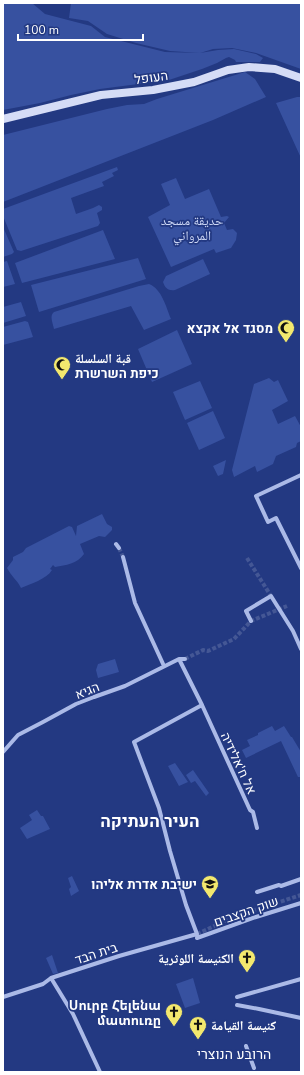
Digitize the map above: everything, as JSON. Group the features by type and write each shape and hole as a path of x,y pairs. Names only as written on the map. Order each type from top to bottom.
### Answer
{"street":[{"name":"העופל","path":"3,119 101,95 153,90 194,82 228,70 249,67 275,69 301,78"},
{"path":"301,475 256,496 268,522 276,518 301,568"},
{"path":"123,557 135,603 164,666"},
{"path":"251,622 246,611 270,596 292,631 301,649"},
{"name":"הגיא","path":"3,752 18,735 76,704 125,686 164,666 185,659"},
{"name":"אל ח'אלידיה","path":"179,660 250,810 253,812 257,828"},
{"path":"197,936 186,905 159,808 134,742 202,706"},
{"path":"257,892 279,885 282,886 301,879"},
{"name":"שוק הקצבים","path":"197,936 301,903"},
{"name":"בית הבד","path":"3,997 44,984 52,978 119,956 197,936"},
{"path":"52,978 73,1014 100,1072"},
{"path":"237,997 301,979"},
{"path":"237,1005 301,1018"},
{"path":"246,1046 254,1068"}],"green space":[{"path":"3,3 32,3 45,14 91,26 105,37 165,52 200,53 234,49 256,54 263,58 260,62 236,62 229,57 202,69 169,80 100,89 3,110"},
{"path":"71,3 301,3 301,69 256,53 232,48 213,49 200,53 170,51 136,43 107,34 88,21 69,18"},
{"path":"245,72 255,79 266,97 213,120 3,202 3,135 107,109 127,105 144,104"},
{"path":"301,97 301,158 276,103"},
{"path":"117,167 118,170 112,173 114,176 102,182 104,186 71,198 76,214 99,205 102,207 102,210 97,213 100,223 98,226 21,251 17,250 3,216 3,209"},
{"name":"حديقة مسجد المرواني","path":"176,178 185,199 209,189 221,217 229,217 224,223 227,230 233,229 237,233 236,240 231,248 216,253 214,249 171,267 148,217 170,205 161,184"},
{"path":"3,227 14,252 3,257"},
{"path":"103,230 115,259 22,283 15,263"},
{"path":"138,258 146,279 39,312 31,285"},
{"path":"203,259 210,274 175,290 170,290 166,287 163,282 166,276"},
{"path":"7,261 15,284 3,287 3,262"},
{"path":"149,284 153,286 160,294 171,319 144,330 131,306 54,329 52,318 54,312"},
{"path":"21,302 26,316 3,323 3,307"},
{"path":"25,321 28,322 33,337 3,345 3,327"},
{"path":"177,330 192,364 152,382 138,349"},
{"path":"269,378 274,382 278,380 288,401 272,410 278,424 295,416 301,427 301,441 297,443 296,447 276,456 273,464 257,472 255,466 234,477 232,470 254,384"},
{"path":"200,381 212,408 185,420 173,392"},
{"path":"213,411 225,438 199,450 187,423"},
{"path":"226,460 223,474 218,476 213,466"},
{"path":"102,514 107,524 112,527 112,530 105,537 99,536 80,544 84,554 78,560 63,566 55,567 53,565 50,569 52,570 46,576 21,588 10,574 7,568 13,560 13,557 23,552 26,548 69,526 72,527 76,536 77,526"},
{"path":"115,659 119,672 98,678 96,670 98,664"},
{"path":"272,726 275,731 284,726 301,752 301,779 298,777 281,741 246,758 242,750 250,746 247,740"},
{"path":"175,763 188,782 179,786 168,766"},
{"path":"193,770 209,793 206,796 195,781 191,783 186,775"},
{"path":"37,810 41,816 43,816 50,829 27,839 20,828 32,820 29,815"},
{"path":"72,876 79,891 71,896 69,889 71,887 68,878"},
{"path":"52,955 58,973 53,974 46,958"},
{"path":"193,978 200,1003 185,1008 176,984"}],"tunnel":[{"path":"119,548 123,557"},
{"path":"247,558 271,596"},
{"path":"185,659 203,650 208,651 234,639 251,621 287,606"},
{"path":"197,934 236,916 301,895"}],"place":[{"name":"מסגד אל אקצא","path":"286,343"},
{"name":"قبة السلسلة כיפת השרשרת","path":"62,380"},
{"name":"ישיבת אדרת אליהו","path":"210,899"},
{"name":"الكنيسة اللوثرية","path":"247,973"},
{"name":"Սուրբ Հելենա մատուռը","path":"174,1027"},
{"name":"كنيسة القيامة","path":"198,1040"}],"district":[{"name":"העיר העתיקה","path":"150,821"},
{"name":"הרובע הנוצרי","path":"234,1054"}]}
